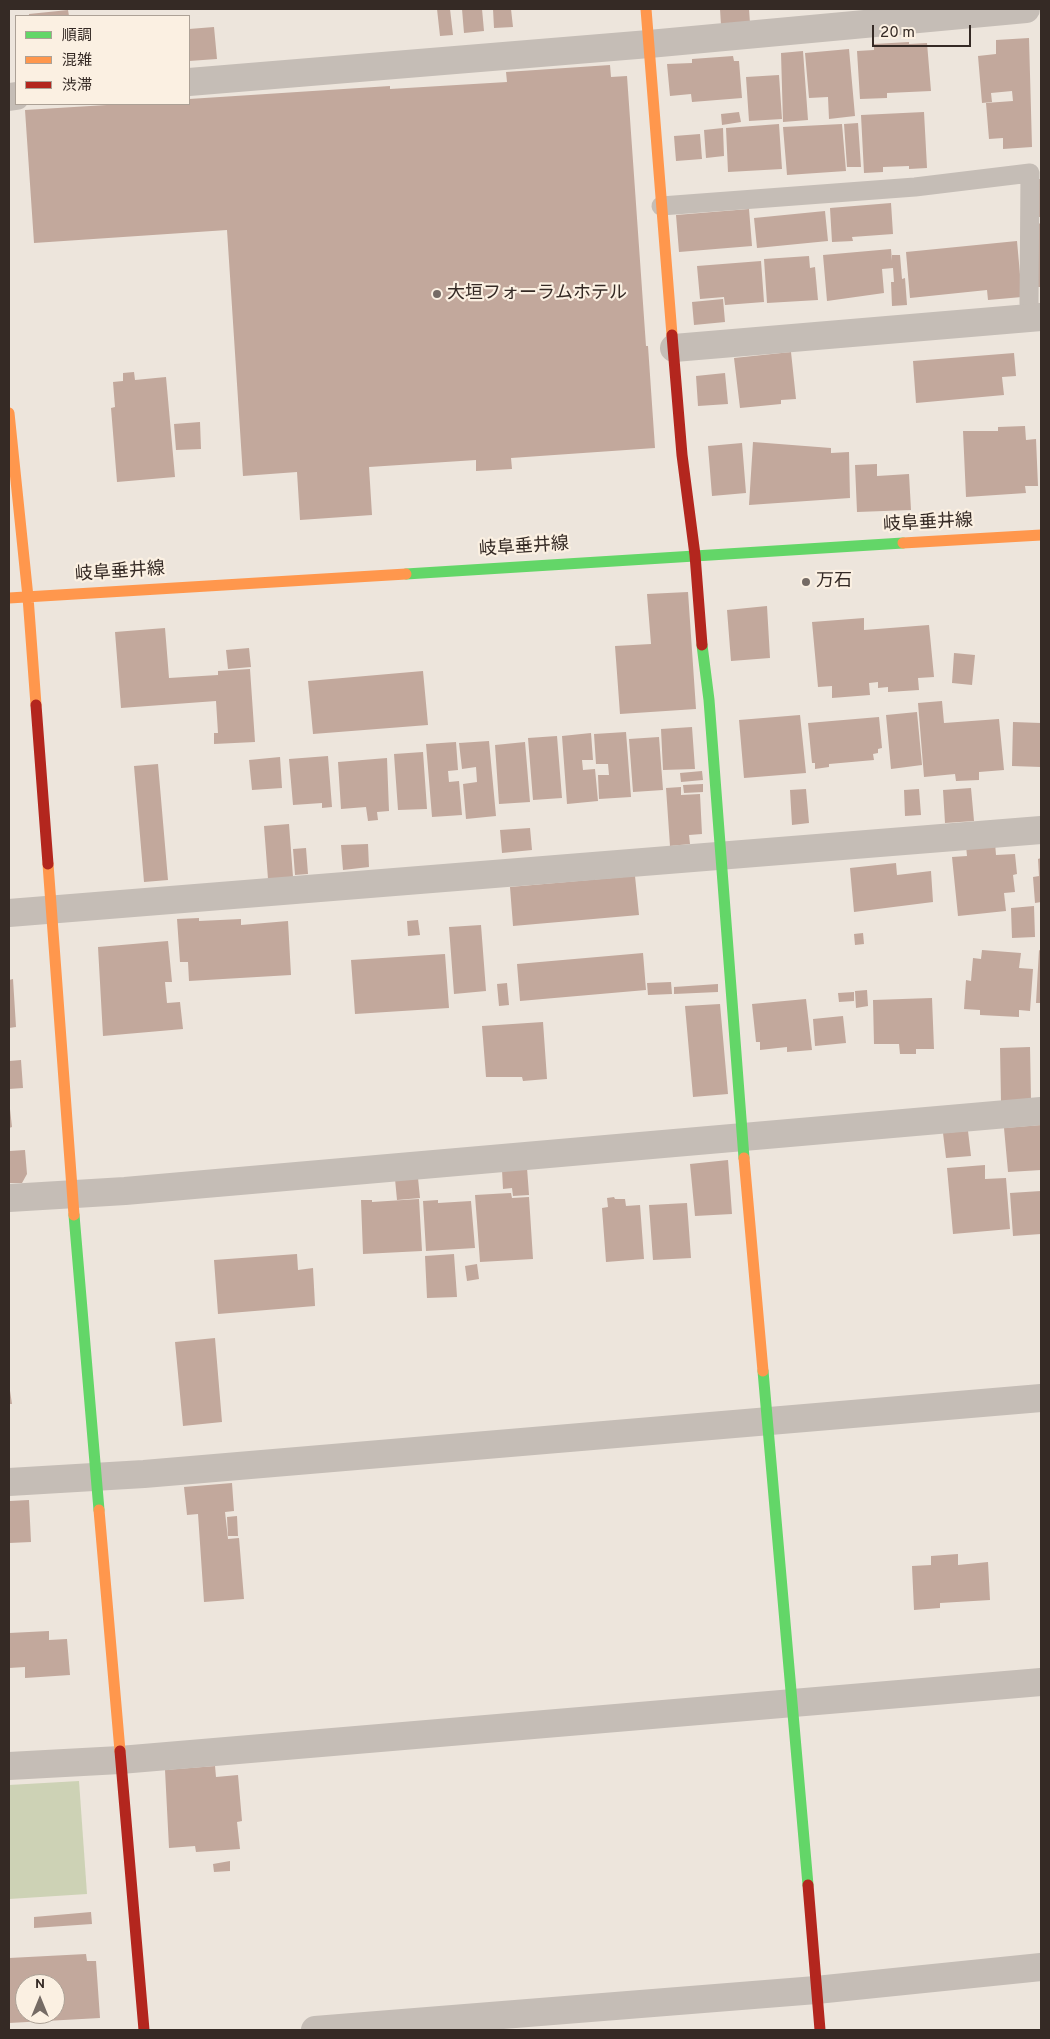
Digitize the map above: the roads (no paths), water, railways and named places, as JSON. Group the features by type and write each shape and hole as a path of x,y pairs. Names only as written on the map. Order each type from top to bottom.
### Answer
{"street":[{"path":"646,9 684,473 695,555 703,656 709,700 742,1138 794,1703 820,2030"},
{"path":"190,82 649,44 1026,9"},
{"path":"674,348 1036,317"},
{"path":"9,413 28,597 72,1193 98,1476 120,1760 144,2030"},
{"name":"岐阜垂井線","path":"9,598 1041,535"},
{"path":"9,913 1041,830"},
{"path":"9,1198 125,1191 1041,1111"},
{"path":"9,1482 1041,1398"},
{"path":"9,1766 120,1760 1041,1682"},
{"path":"315,2030 816,1990 1041,1967"}],"lane":[{"path":"661,206 915,187 1030,173 1029,303 1036,317"}],"place":[{"name":"大垣フォーラムホテル","path":"437,294"},
{"name":"万石","path":"806,582"}]}
